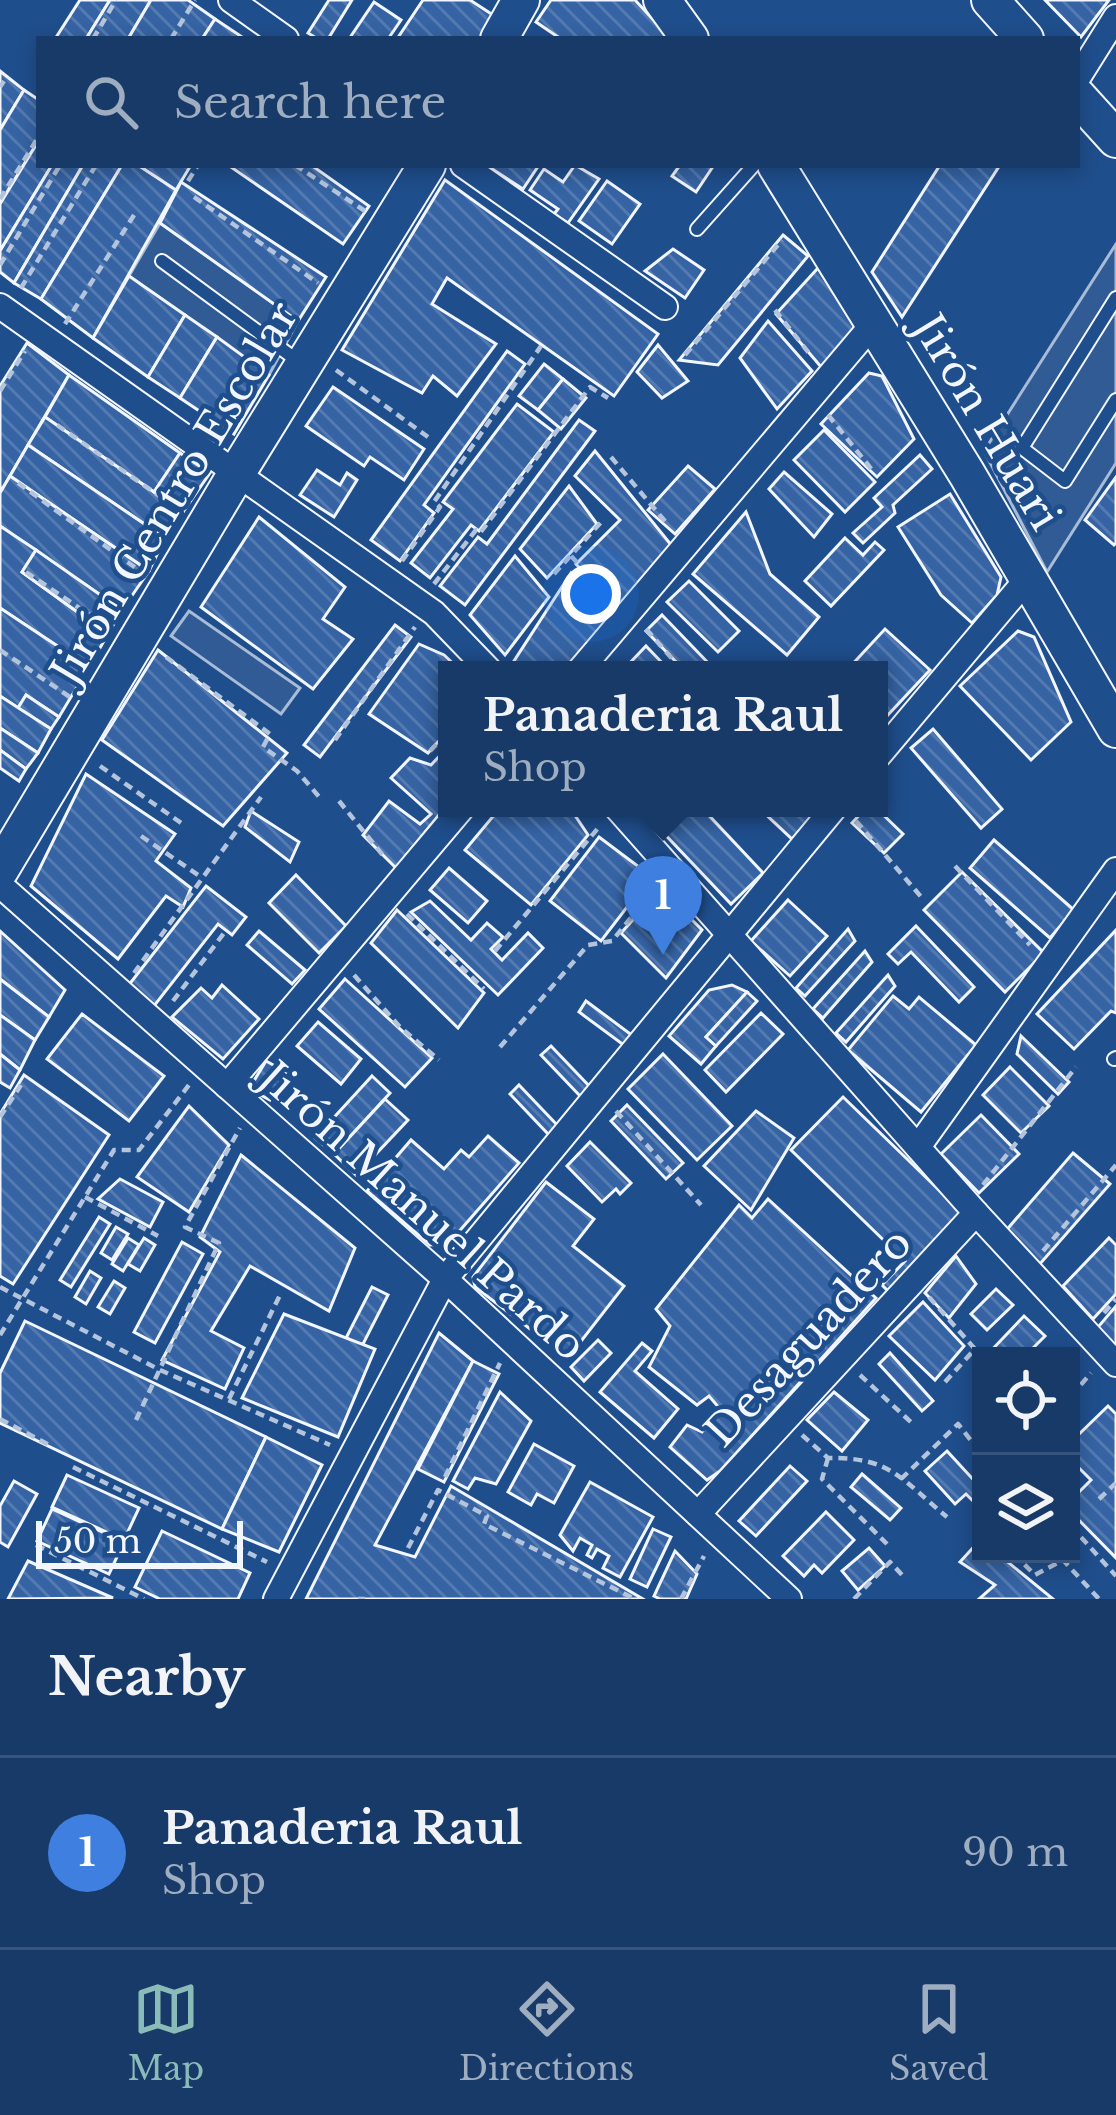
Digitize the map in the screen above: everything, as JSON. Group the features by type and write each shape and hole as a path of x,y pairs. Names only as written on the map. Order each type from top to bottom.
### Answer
{"street":[{"path":"231,0 282,36"},
{"path":"501,36 521,0"},
{"path":"662,0 688,36"},
{"path":"990,0 1022,36"},
{"path":"1080,74 1116,17"},
{"path":"1080,99 1116,139"},
{"name":"Jirón Centro Escolar","path":"0,870 425,168"},
{"path":"467,168 665,308"},
{"name":"Jirón Huari","path":"778,168 1116,729"},
{"path":"4,308 424,606 480,661"},
{"path":"587,661 874,323"},
{"path":"888,743 1028,578"},
{"path":"226,1086 454,817"},
{"path":"609,817 671,869 1116,1364"},
{"path":"276,1599 445,1280 826,817"},
{"path":"918,1147 1116,870"},
{"name":"Jirón Manuel Pardo","path":"0,885 445,1280 789,1599"},
{"name":"Desaguadero","path":"708,1522 786,1419 914,1280 972,1208"}],"lane":[{"path":"697,230 751,168"},
{"path":"162,261 307,358"},
{"path":"1116,298 1022,448 1067,480 1116,400"}],"path":[{"path":"95,36 116,0"},
{"path":"173,36 195,0"},
{"path":"0,199 36,141"},
{"path":"0,265 58,168"},
{"path":"4,308 94,168"},
{"path":"188,181 196,168"},
{"path":"300,168 389,227"},
{"path":"194,197 344,300"},
{"path":"0,391 136,212"},
{"path":"685,355 806,212"},
{"path":"775,310 873,471"},
{"path":"388,580 440,507 434,502 541,346"},
{"path":"307,358 428,437"},
{"path":"334,740 476,530 481,533 590,387 608,398"},
{"path":"57,425 204,527"},
{"path":"611,457 685,545"},
{"path":"18,483 166,590"},
{"path":"554,574 604,519"},
{"path":"571,556 674,661"},
{"path":"26,572 270,734 263,747 297,771 321,799"},
{"path":"0,650 94,712"},
{"path":"430,752 438,743"},
{"path":"73,747 184,825"},
{"path":"120,992 261,797"},
{"path":"339,802 395,887 484,989"},
{"path":"495,951 609,817"},
{"path":"853,817 922,899"},
{"path":"141,836 202,878"},
{"path":"956,866 1049,964"},
{"path":"500,1047 588,945 612,941 671,869"},
{"path":"156,1024 227,929"},
{"path":"337,956 400,1027 439,1060"},
{"path":"0,1335 114,1150 140,1150 204,1066"},
{"path":"972,1208 1076,1067"},
{"path":"0,1117 21,1085"},
{"path":"599,1093 700,1205"},
{"path":"136,1420 219,1243 185,1227 251,1108"},
{"path":"1028,1269 1116,1165"},
{"path":"86,1196 158,1236"},
{"path":"914,1280 975,1349 945,1382"},
{"path":"0,1287 160,1370 351,1455"},
{"path":"229,1399 280,1295"},
{"path":"446,1477 510,1342"},
{"path":"842,1358 913,1424"},
{"path":"0,1419 51,1446"},
{"path":"786,1419 828,1458 862,1457 881,1463 947,1517"},
{"path":"901,1479 958,1424 972,1442"},
{"path":"828,1458 821,1479 887,1544"},
{"path":"73,1466 290,1574"},
{"path":"1099,1499 1116,1483"},
{"path":"408,1548 438,1490 487,1516 484,1524 634,1599"},
{"path":"682,1599 708,1522"},
{"path":"1080,1536 1116,1576"},
{"path":"36,1545 144,1599"},
{"path":"854,1599 890,1562 904,1578"},
{"path":"1023,1563 1035,1575 1057,1563"},
{"path":"1066,1563 1099,1599"}],"shaded area":[{"path":"160,223 298,321 269,375 129,276"},
{"path":"1116,244 1116,463 1047,572 984,451"},
{"path":"189,611 300,688 281,714 171,636"}],"building":[{"path":"80,0 110,0 88,36 57,36"},
{"path":"110,0 151,0 130,36 88,36"},
{"path":"151,0 188,0 215,19 204,36 130,36"},
{"path":"329,0 352,0 330,36 308,33"},
{"path":"423,0 470,0 496,17 484,36 399,36"},
{"path":"551,0 635,0 668,36 557,36 536,22"},
{"path":"1045,0 1109,0 1081,37"},
{"path":"374,2 401,20 390,36 351,36"},
{"path":"215,19 240,36 204,36"},
{"path":"0,71 24,90 0,130"},
{"path":"24,90 36,98 36,145 0,204 0,130"},
{"path":"36,145 36,168 50,168 0,251 0,204"},
{"path":"50,168 81,168 14,283 0,272 0,251"},
{"path":"81,168 120,168 41,299 14,283"},
{"path":"120,168 143,168 176,190 93,338 41,299"},
{"path":"143,168 189,168 176,190"},
{"path":"232,168 315,168 369,206 343,244"},
{"path":"491,168 537,168 523,189"},
{"path":"573,168 599,179 568,223 554,214 558,209 530,190 544,169 563,182"},
{"path":"678,168 712,168 696,192 672,176"},
{"path":"938,168 998,168 902,317 872,272"},
{"path":"445,180 658,334 614,396 447,278 432,304 496,344 457,396 433,376 422,393 342,350"},
{"path":"607,181 640,204 612,244 579,221"},
{"path":"181,182 326,277 298,321 160,223"},
{"path":"783,235 808,256 718,365 679,360"},
{"path":"673,249 704,270 685,298 645,271"},
{"path":"818,268 855,327 851,340 822,368 776,314"},
{"path":"129,276 185,315 148,377 93,338"},
{"path":"185,315 217,337 180,398 148,377"},
{"path":"768,321 812,371 777,409 740,358"},
{"path":"217,337 269,375 234,434 180,398"},
{"path":"27,343 69,375 0,493 0,386"},
{"path":"658,345 688,381 662,398 637,372"},
{"path":"507,351 525,364 424,505 434,513 400,561 371,540"},
{"path":"544,364 563,379 538,410 519,396"},
{"path":"869,373 882,376 914,439 877,477 821,424"},
{"path":"69,375 180,453 154,492 45,417"},
{"path":"563,379 586,398 561,429 538,410"},
{"path":"333,387 424,449 404,480 370,457 364,466 306,426"},
{"path":"517,404 554,432 479,531 471,525 430,578 411,563 453,509 443,502"},
{"path":"45,417 183,512 165,538 28,445"},
{"path":"579,420 595,431 465,605 440,586 478,537 487,544"},
{"path":"824,430 875,482 845,512 794,460"},
{"path":"28,445 165,538 149,571 10,476"},
{"path":"595,451 672,546 618,611 576,564 620,520 575,476"},
{"path":"180,453 210,473 183,512 154,492"},
{"path":"920,455 932,469 893,505 895,513 863,543 853,533 882,507 874,498"},
{"path":"688,466 715,489 675,534 648,510"},
{"path":"317,470 340,485 347,473 357,480 334,517 300,495"},
{"path":"784,472 832,514 814,537 769,489"},
{"path":"10,476 149,571 122,610 0,526 0,493"},
{"path":"1116,477 1116,543 1114,545 1085,520"},
{"path":"569,486 597,524 547,578 520,549"},
{"path":"950,494 1001,577 997,595 972,623 941,595 898,527"},
{"path":"746,512 770,574 819,617 787,655 693,574"},
{"path":"259,517 345,587 323,619 353,639 313,689 201,607"},
{"path":"0,526 36,550 22,572 108,634 89,667 0,608"},
{"path":"845,538 863,555 875,542 884,550 831,606 805,581"},
{"path":"36,550 122,610 108,634 22,572"},
{"path":"515,556 549,597 505,655 470,615"},
{"path":"571,573 610,617 574,661 514,661"},
{"path":"689,581 739,631 718,652 667,602"},
{"path":"0,608 89,667 59,717 26,695 18,708 0,696"},
{"path":"662,615 706,661 675,661 646,631"},
{"path":"395,625 411,637 320,757 304,745"},
{"path":"885,629 930,670 888,715 888,661 855,661"},
{"path":"1018,631 1034,637 1071,722 1031,760 960,686"},
{"path":"419,644 450,661 438,661 438,742 428,753 369,714"},
{"path":"646,646 660,661 632,661"},
{"path":"158,650 287,753 223,826 102,740"},
{"path":"26,695 59,717 51,729 18,708"},
{"path":"0,696 51,729 38,753 0,728"},
{"path":"0,728 38,753 26,769 0,750"},
{"path":"933,729 1002,809 981,828 911,748"},
{"path":"0,750 26,769 19,781 0,768"},
{"path":"410,758 431,765 438,758 438,816 396,868 363,835 389,801 420,824 431,814 391,778"},
{"path":"86,774 175,834 156,861 191,888 183,907 166,896 118,959 31,886"},
{"path":"251,811 299,842 290,862 245,827"},
{"path":"492,817 576,817 588,835 531,905 465,850"},
{"path":"664,817 710,817 763,873 731,904 656,825"},
{"path":"769,817 811,817 792,839"},
{"path":"858,817 885,817 903,834 884,853 852,823"},
{"path":"599,837 651,876 601,941 550,901"},
{"path":"994,840 1074,910 1050,938 970,868"},
{"path":"449,868 487,901 468,923 430,890"},
{"path":"962,872 1044,953 1005,992 924,910"},
{"path":"296,875 346,926 319,953 269,903"},
{"path":"206,886 246,917 232,935 218,924 154,1006 128,986"},
{"path":"661,889 702,930 666,978 621,933"},
{"path":"788,900 827,936 790,976 751,941"},
{"path":"430,901 471,940 487,923 503,937 491,949 502,960 528,933 543,948 498,995 411,912"},
{"path":"397,910 484,993 458,1028 371,943"},
{"path":"916,926 974,987 959,1002 911,952 898,964 888,954"},
{"path":"848,929 855,941 805,996 796,988"},
{"path":"1116,930 1116,1013 1111,1011 1074,1049 1037,1014"},
{"path":"0,931 65,990 49,1017 0,979"},
{"path":"259,931 305,970 292,984 247,945"},
{"path":"865,951 872,962 823,1018 813,1009"},
{"path":"888,975 895,986 846,1042 836,1033"},
{"path":"0,979 49,1017 35,1040 0,1015"},
{"path":"345,979 432,1058 405,1087 319,1009"},
{"path":"222,985 259,1019 223,1059 172,1017 201,988 212,998"},
{"path":"732,985 747,992 706,1037 716,1046 701,1064 669,1036 709,990"},
{"path":"747,992 757,1001 716,1046 706,1037"},
{"path":"893,996 909,1009 919,997 976,1045 921,1112 848,1050"},
{"path":"586,1001 633,1036 625,1046 579,1012"},
{"path":"761,1013 783,1034 726,1092 705,1070"},
{"path":"82,1014 164,1076 129,1121 47,1059"},
{"path":"0,1015 35,1040 20,1070 0,1054"},
{"path":"318,1022 361,1059 341,1084 297,1046"},
{"path":"1021,1036 1069,1082 1058,1094 1017,1054"},
{"path":"551,1046 591,1088 581,1097 541,1055"},
{"path":"0,1054 20,1070 10,1088 0,1082"},
{"path":"663,1054 732,1126 697,1160 628,1089"},
{"path":"266,1061 286,1072 270,1100 249,1089"},
{"path":"1010,1067 1049,1106 1021,1133 983,1095"},
{"path":"24,1075 109,1135 13,1284 0,1276 0,1114"},
{"path":"372,1076 390,1093 334,1154 315,1138"},
{"path":"519,1085 559,1127 550,1136 510,1094"},
{"path":"843,1097 967,1217 891,1294 882,1285 905,1261 791,1150"},
{"path":"385,1099 408,1120 356,1175 334,1154"},
{"path":"627,1105 683,1163 666,1179 611,1121"},
{"path":"189,1106 229,1145 189,1212 137,1177"},
{"path":"756,1111 794,1138 751,1210 704,1166"},
{"path":"981,1115 1019,1154 979,1193 941,1154"},
{"path":"488,1136 519,1163 448,1244 430,1245 367,1191 411,1140 444,1169 461,1150 469,1157"},
{"path":"590,1142 631,1183 602,1202 567,1166"},
{"path":"1073,1153 1110,1184 1039,1265 1003,1234"},
{"path":"241,1155 355,1248 329,1311 250,1266 211,1331 244,1348 225,1389 162,1360 220,1252 200,1237"},
{"path":"120,1179 163,1202 150,1227 98,1199"},
{"path":"546,1182 594,1219 573,1246 624,1286 568,1358 475,1287 473,1277"},
{"path":"768,1199 876,1298 707,1480 670,1447 687,1425 702,1432 721,1410 709,1396 697,1405 649,1367 670,1326 656,1309 739,1205 752,1218"},
{"path":"99,1217 110,1224 71,1287 60,1280"},
{"path":"116,1227 128,1234 112,1260 101,1253"},
{"path":"128,1238 139,1245 123,1271 112,1264"},
{"path":"144,1238 155,1245 140,1271 128,1264"},
{"path":"1109,1238 1116,1245 1116,1294 1093,1319 1063,1286"},
{"path":"182,1242 203,1254 155,1343 134,1332"},
{"path":"956,1256 976,1284 949,1318 925,1293"},
{"path":"90,1271 101,1278 86,1304 75,1297"},
{"path":"114,1281 125,1288 110,1314 98,1307"},
{"path":"372,1287 388,1295 362,1346 346,1338"},
{"path":"996,1289 1013,1305 987,1330 971,1314"},
{"path":"923,1302 964,1346 935,1380 889,1336"},
{"path":"1116,1306 1116,1353 1093,1333"},
{"path":"284,1314 375,1349 338,1437 242,1398"},
{"path":"1024,1316 1045,1336 1034,1347 995,1347"},
{"path":"25,1321 266,1437 222,1529 0,1423 0,1373"},
{"path":"439,1333 473,1361 375,1545 415,1557 451,1486 643,1599 306,1599"},
{"path":"598,1340 611,1353 584,1381 571,1367"},
{"path":"642,1343 652,1351 635,1371 678,1409 654,1438 600,1392"},
{"path":"890,1353 933,1401 922,1411 879,1364"},
{"path":"473,1361 499,1374 444,1482 418,1469"},
{"path":"500,1392 531,1421 496,1484 475,1478 468,1489 453,1481"},
{"path":"834,1392 868,1420 842,1451 807,1420"},
{"path":"1108,1406 1116,1414 1116,1558 1080,1521 1080,1491 1091,1480 1080,1469 1080,1433"},
{"path":"266,1437 322,1465 279,1552 222,1529"},
{"path":"534,1444 574,1466 554,1503 537,1494 531,1505 508,1492"},
{"path":"947,1451 972,1478 972,1500 966,1494 955,1504 925,1471"},
{"path":"790,1466 807,1481 756,1536 739,1521"},
{"path":"862,1474 901,1508 890,1520 851,1487"},
{"path":"67,1475 139,1508 124,1540 52,1507"},
{"path":"14,1481 37,1494 8,1547 0,1542 0,1506"},
{"path":"590,1482 653,1517 620,1577 603,1568 609,1556 597,1549 592,1558 587,1555 592,1545 580,1538 573,1551 560,1535"},
{"path":"52,1509 124,1542 109,1574 37,1541"},
{"path":"826,1512 854,1540 822,1573 814,1565 804,1576 783,1556"},
{"path":"653,1529 671,1537 647,1587 630,1579"},
{"path":"162,1531 250,1573 238,1599 160,1599 135,1587"},
{"path":"869,1548 885,1566 858,1590 842,1571"},
{"path":"972,1549 972,1563 1009,1563 1053,1599 979,1599 995,1585 960,1562"},
{"path":"675,1551 697,1574 686,1599 660,1599 654,1596"},
{"path":"28,1561 113,1598 8,1599"}],"place":[{"name":"Panaderia Raul","path":"663,955"}]}
